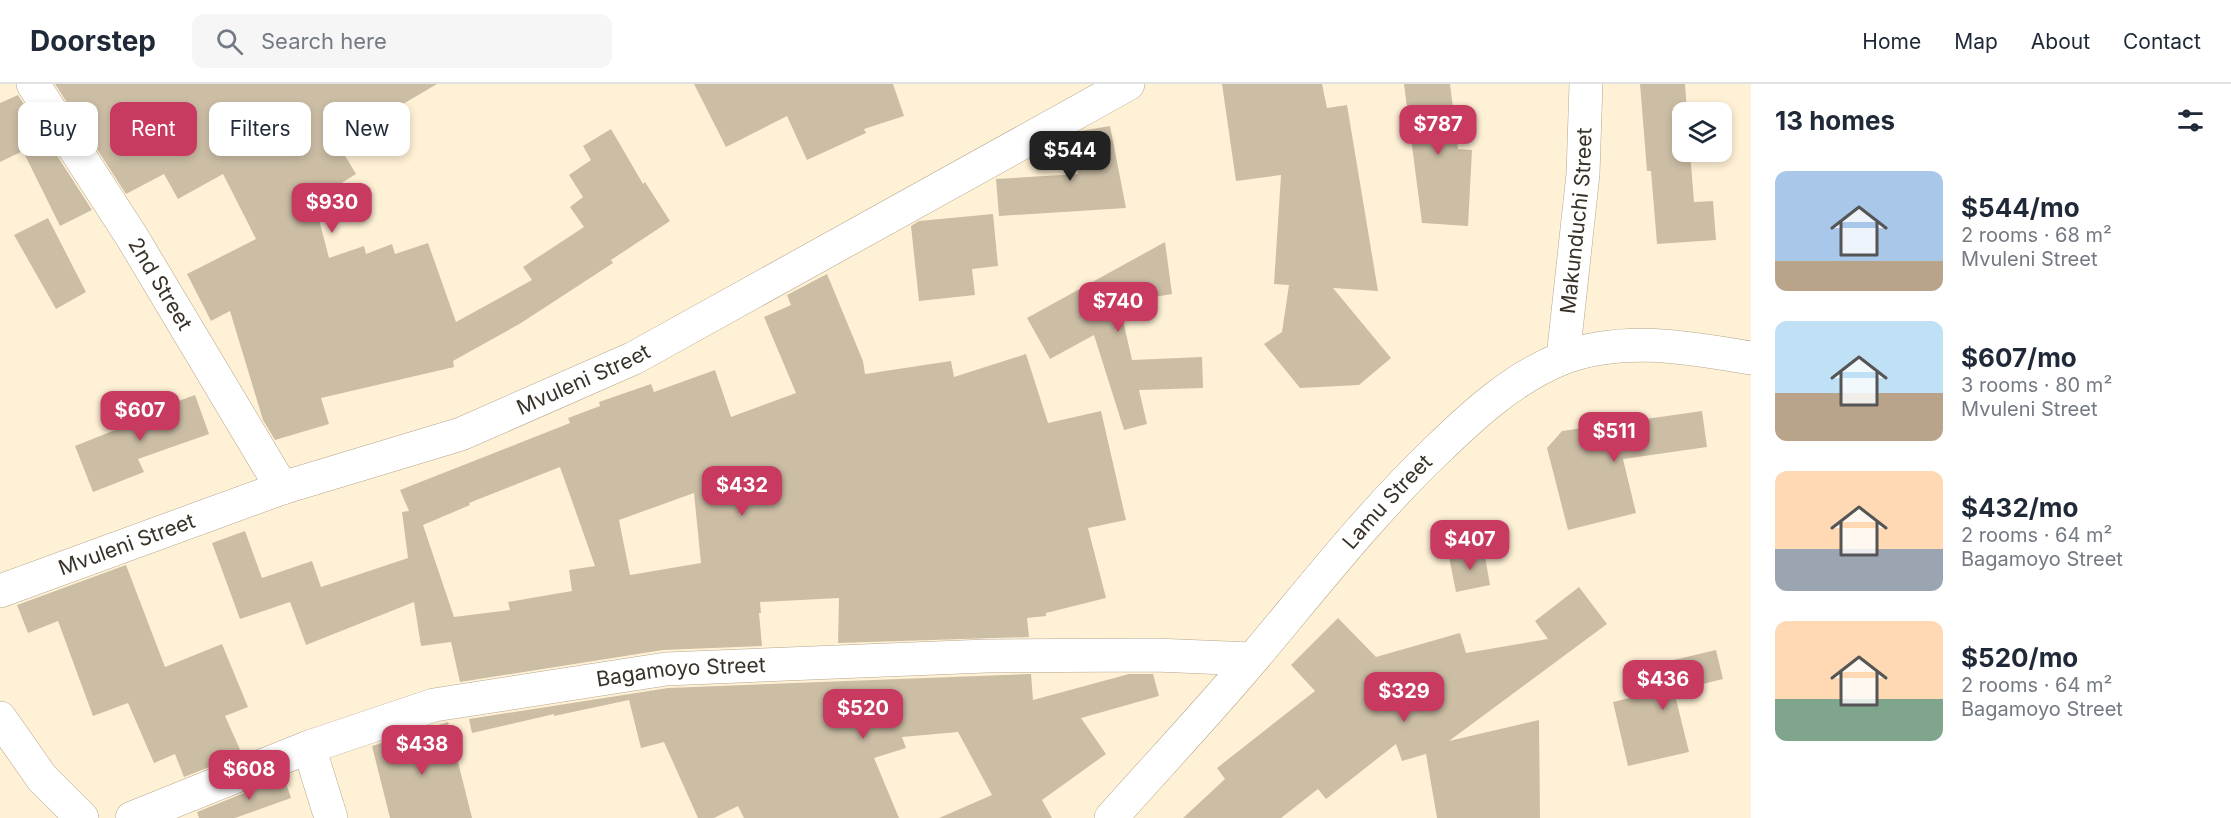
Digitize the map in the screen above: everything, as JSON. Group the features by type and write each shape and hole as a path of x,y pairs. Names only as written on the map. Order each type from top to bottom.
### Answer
{"street":[{"name":"2nd Street","path":"33,84 132,237 282,488"},
{"name":"Mvuleni Street","path":"0,591 282,488 461,434 634,358 1128,84"},
{"name":"Makunduchi Street","path":"1563,358 1583,174 1586,84"},
{"name":"Lamu Street","path":"1111,818 1252,659 1402,483 1507,388 1563,358 1613,346 1675,346 1751,358"},
{"name":"Bagamoyo Street","path":"132,818 309,747 434,705 666,669 986,656 1144,655 1252,659"},
{"path":"0,718 42,778 82,818"},
{"path":"309,747 331,818"}],"building":[{"path":"55,84 437,84 406,102 323,102 323,156 345,156 356,174 314,200 329,258 364,246 366,254 392,244 395,254 428,243 456,322 532,280 523,267 584,227 570,207 583,197 569,175 591,160 583,146 611,129 643,184 645,182 670,221 611,260 613,263 521,323 453,361 454,367 321,398 329,424 275,440 263,420 230,311 211,321 187,274 256,239 223,174 178,199 164,174 126,194 98,151 98,102 67,102"},
{"path":"694,84 893,84 904,116 864,129 866,133 807,160 787,116 726,147"},
{"path":"1222,84 1322,84 1327,108 1347,105 1378,291 1333,288 1391,358 1359,385 1300,388 1264,344 1282,332 1289,285 1274,284 1281,175 1236,181"},
{"path":"1404,84 1450,84 1458,149 1472,150 1468,226 1422,223"},
{"path":"1640,84 1685,84 1686,102 1672,102 1672,162 1691,162 1694,202 1713,201 1716,240 1657,244 1651,171 1647,171"},
{"path":"18,95 23,102 18,102 18,153 0,162 0,103"},
{"path":"1110,126 1126,208 999,216 996,179 1078,174 1071,137 1081,131"},
{"path":"25,156 57,156 92,210 60,226"},
{"path":"993,214 998,266 972,269 975,295 919,301 911,226 919,221"},
{"path":"48,218 86,292 56,309 14,235"},
{"path":"1165,242 1172,294 1119,303 1132,360 1202,357 1203,388 1139,390 1147,424 1124,430 1094,335 1050,359 1027,318"},
{"path":"827,274 863,361 865,374 951,361 954,377 1026,354 1048,423 1101,411 1126,520 1088,528 1106,598 1046,613 1046,616 1027,618 1029,637 838,643 839,598 760,602 762,646 663,650 460,682 451,642 421,646 414,602 306,645 290,602 240,619 212,543 245,531 262,578 312,561 321,587 408,558 402,512 409,511 400,490 570,423 568,418 600,406 599,402 651,384 654,392 715,370 731,417 796,393 764,317 791,305 787,295","holes":["560,467 595,566 569,570 572,591 508,602 510,610 454,617 423,525 470,505 469,503","694,493 701,563 630,575 619,520"]},
{"path":"195,395 209,434 138,459 144,472 93,492 75,446 150,416 148,412"},
{"path":"1702,411 1707,447 1623,459 1636,513 1568,530 1547,448 1562,431"},
{"path":"1484,551 1490,585 1456,592 1449,557"},
{"path":"126,565 165,667 222,644 248,707 225,716 242,754 184,777 175,754 154,763 128,703 93,716 58,621 28,633 17,605"},
{"path":"1579,587 1607,624 1449,741 1539,720 1540,818 1437,818 1426,754 1402,761 1396,744 1326,799 1318,789 1281,818 1183,818 1225,779 1217,768 1315,691 1291,665 1338,618 1376,657 1460,633 1466,653 1548,639 1535,621"},
{"path":"1716,650 1723,679 1674,691 1689,752 1628,766 1613,702 1667,689 1661,663"},
{"path":"1031,674 1033,700 1129,674 1153,674 1159,696 1081,718 1106,754 1042,800 1052,818 939,818 992,795 958,732 902,737 906,748 874,758 899,818 744,818 738,806 714,818 698,818 664,742 641,748 629,700 472,733 469,719 668,688"},
{"path":"448,722 472,818 390,818 372,746"},
{"path":"284,777 291,798 235,818 199,818 197,812"}]}
